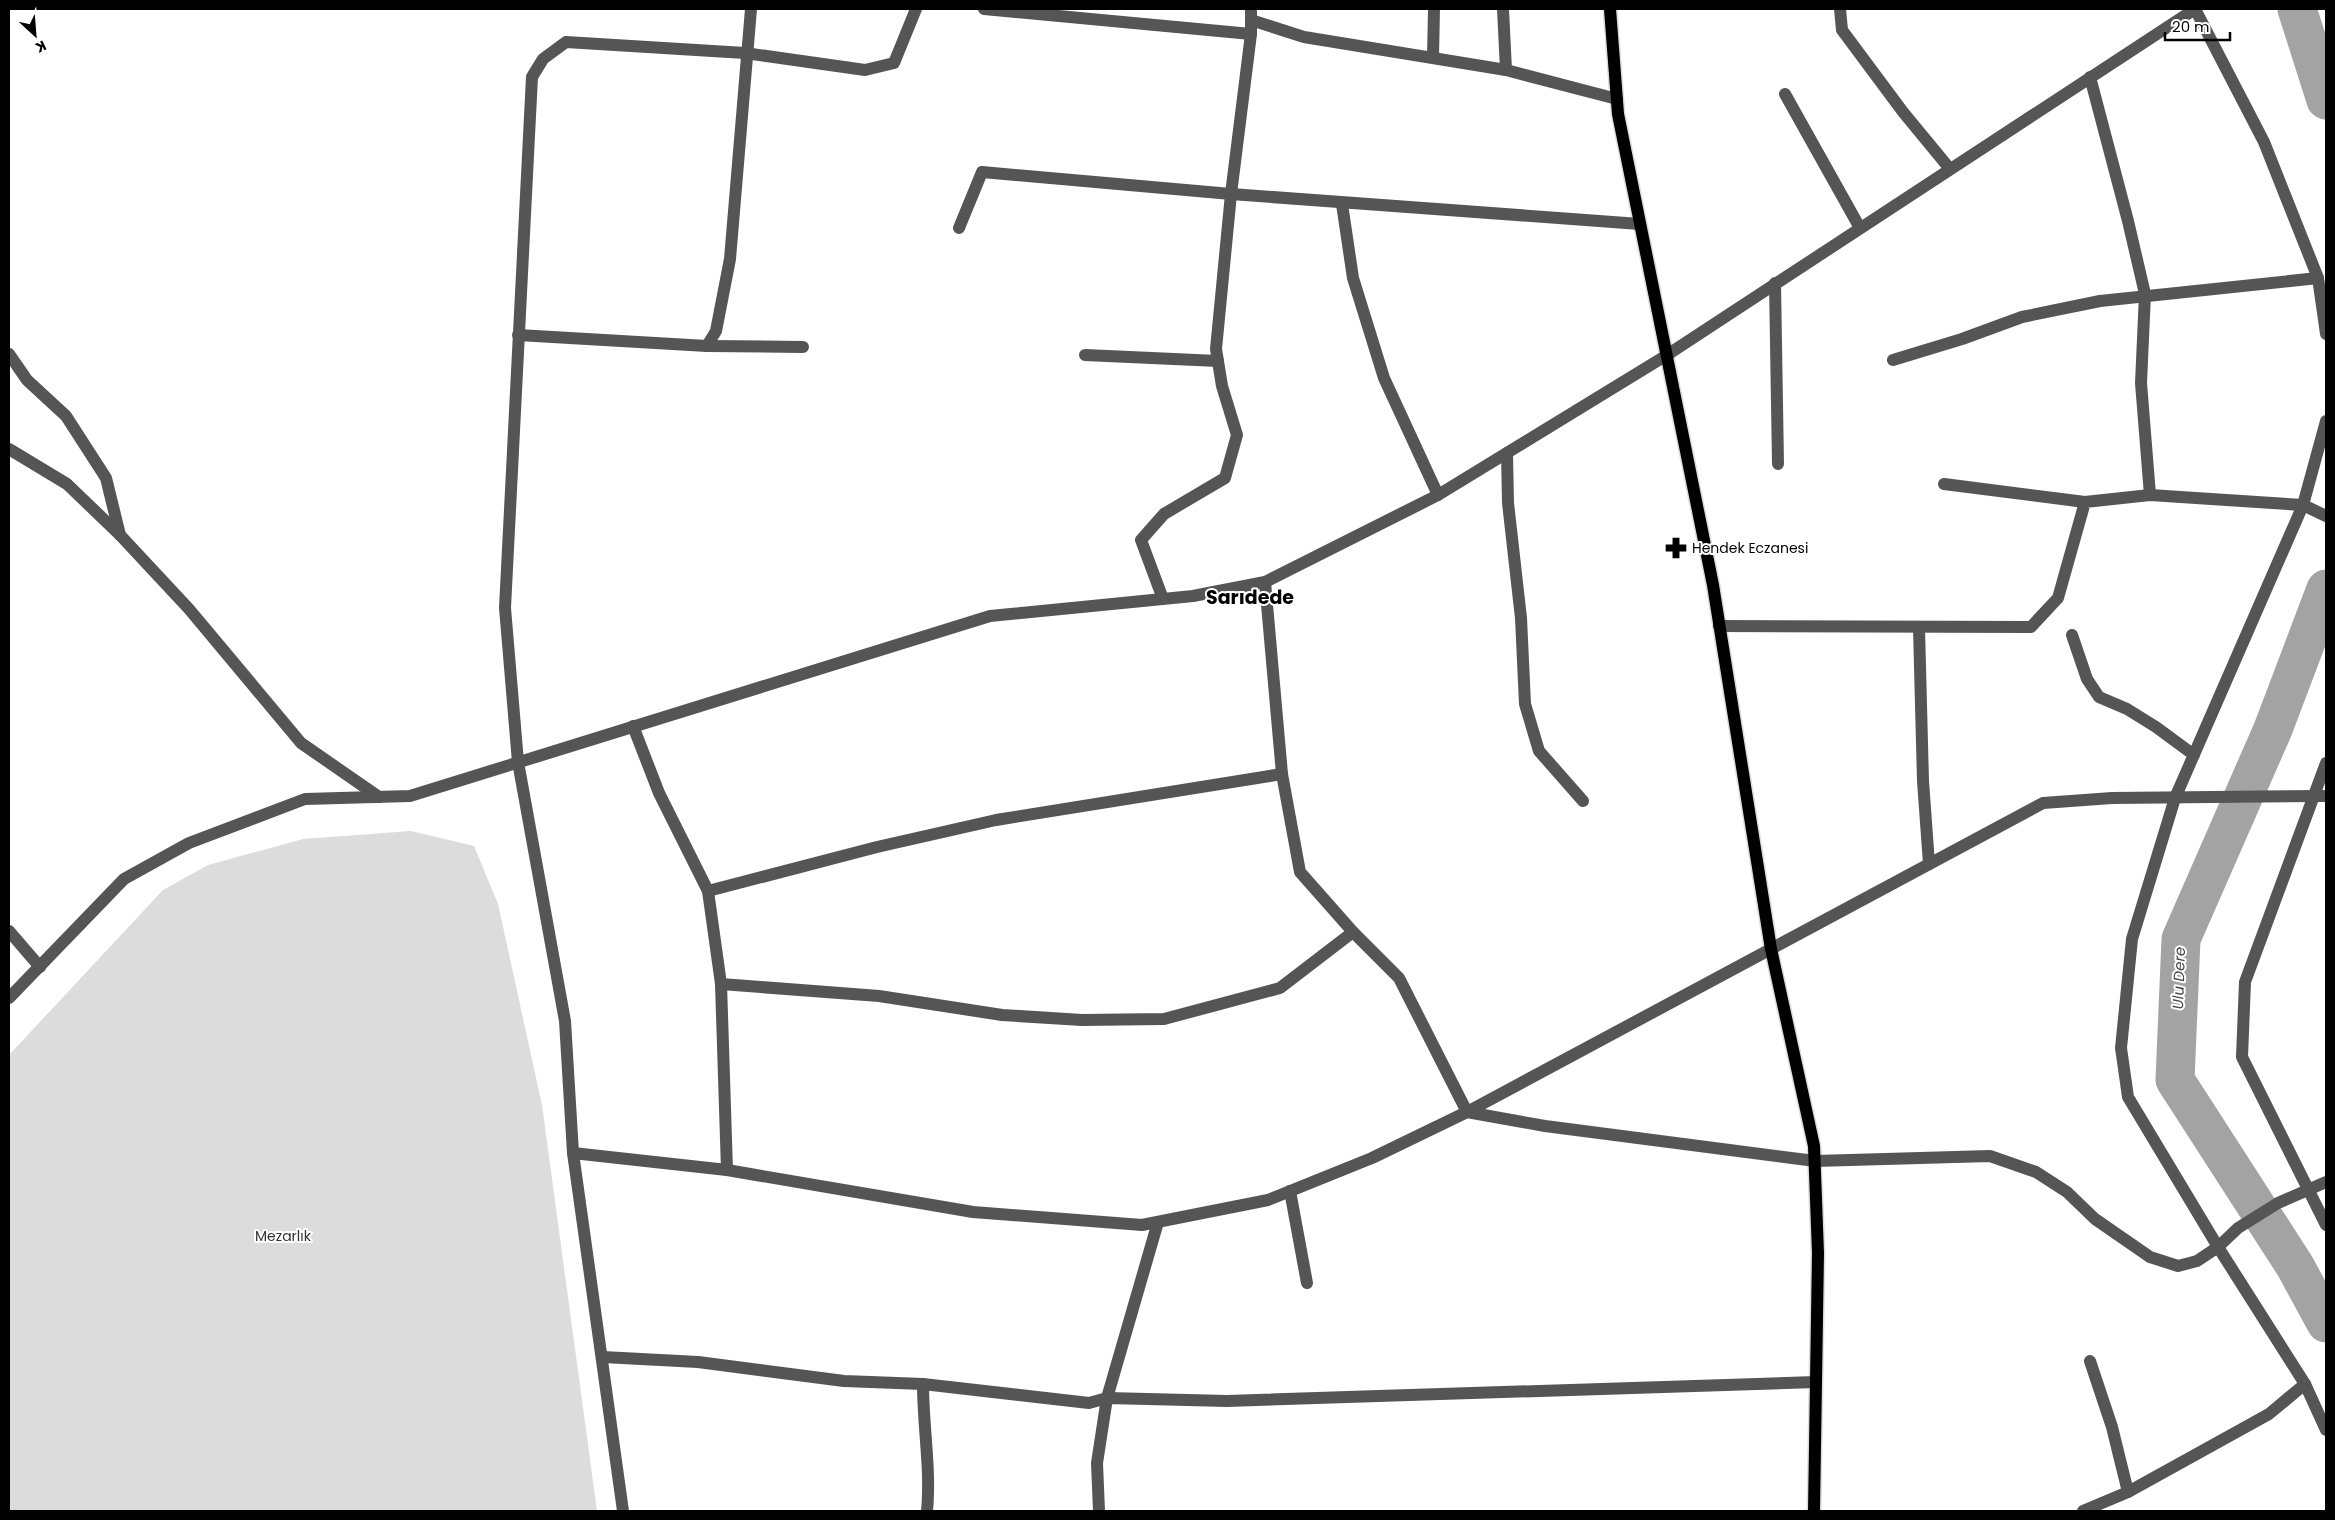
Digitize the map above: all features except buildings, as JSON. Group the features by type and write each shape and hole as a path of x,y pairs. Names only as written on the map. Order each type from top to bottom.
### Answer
{"main road":[{"path":"1610,9 1617,99 1719,626 1771,949 1814,1146 1818,1253 1814,1511"}],"street":[{"path":"707,346 716,331 730,259 750,9"},
{"path":"623,1511 573,1153 566,1020 518,762 505,608 532,77 543,59 566,42 745,53 865,70 894,63 916,9"},
{"path":"984,9 1251,34"},
{"path":"1434,9 1434,57"},
{"path":"1504,9 1506,70"},
{"path":"1840,9 1842,30 1903,112 1950,169"},
{"path":"9,998 124,879 189,843 305,799 410,796 990,616 1193,596 1266,582 1438,495 1507,453 1667,354 2195,9 2264,142 2318,278 2326,334"},
{"path":"1164,599 1141,540 1164,514 1225,478 1237,435 1222,386 1216,349 1231,194 1251,34 1251,14 1304,37 1506,70 1617,99"},
{"path":"2090,77 2145,294 2141,383 2150,495"},
{"path":"1785,94 1860,228"},
{"path":"959,228 982,172 1342,204 1640,224"},
{"path":"1342,204 1353,278 1384,378 1438,495"},
{"path":"1893,360 1962,339 2022,317 2100,301 2145,294 2318,278"},
{"path":"1775,283 1778,464"},
{"path":"518,335 707,346 803,347"},
{"path":"9,354 27,380 66,416 106,478 120,535"},
{"path":"1085,355 1218,361"},
{"path":"2326,421 2303,505 2175,798 2132,939 2121,1048 2128,1097 2218,1247 2305,1384 2326,1430"},
{"path":"9,449 67,484 120,535 188,609 301,743 380,797"},
{"path":"1507,453 1508,503 1520,618 1525,704 1539,751 1583,800"},
{"path":"1944,484 2085,502 2150,495 2303,505 2326,516"},
{"path":"1719,626 2031,627 2058,598 2085,502"},
{"path":"1266,582 1282,774 1300,872 1353,932 1398,978 1467,1112"},
{"path":"1919,628 1923,781 1929,864"},
{"path":"2072,635 2087,679 2099,697 2127,709 2156,727 2194,755"},
{"path":"633,726 659,793 708,891 721,984 728,1170"},
{"path":"2326,763 2320,795 2245,982 2242,1057 2326,1225"},
{"path":"708,891 877,847 996,820 1282,774"},
{"path":"573,1153 728,1170 973,1212 1142,1225 1268,1200 1372,1158 1467,1112 2044,803 2320,795"},
{"path":"9,931 40,967"},
{"path":"721,984 879,996 1002,1015 1082,1020 1164,1019 1280,988 1353,932"},
{"path":"1467,1112 1545,1126 1815,1161 1990,1156 2036,1172 2067,1192 2096,1219 2150,1257 2178,1266 2197,1261 2218,1247 2238,1228 2278,1203 2308,1189 2324,1185"},
{"path":"1290,1191 1307,1283"},
{"path":"1099,1511 1097,1463 1107,1398 1158,1222"},
{"path":"603,1357 698,1362 844,1381 923,1384 1089,1403 1107,1398 1227,1401 1816,1382"},
{"path":"2090,1361 2112,1427 2128,1492"},
{"path":"923,1384 923,1415 930,1480 927,1511"},
{"path":"2083,1511 2128,1492 2270,1414 2305,1384"}],"green space":[{"name":"Mezarlık","path":"411,831 474,846 498,904 542,1105 597,1511 9,1511 9,1055 163,890 208,865 303,839"}],"waterway":[{"name":"Ulu Dere","path":"2297,9 2326,100"},
{"name":"Ulu Dere","path":"2326,589 2273,729 2181,939 2175,1080 2295,1266 2326,1323"}],"place":[{"name":"Hendek Eczanesi","path":"1676,548"}],"district":[{"name":"Sarıdede","path":"1250,597"}]}
